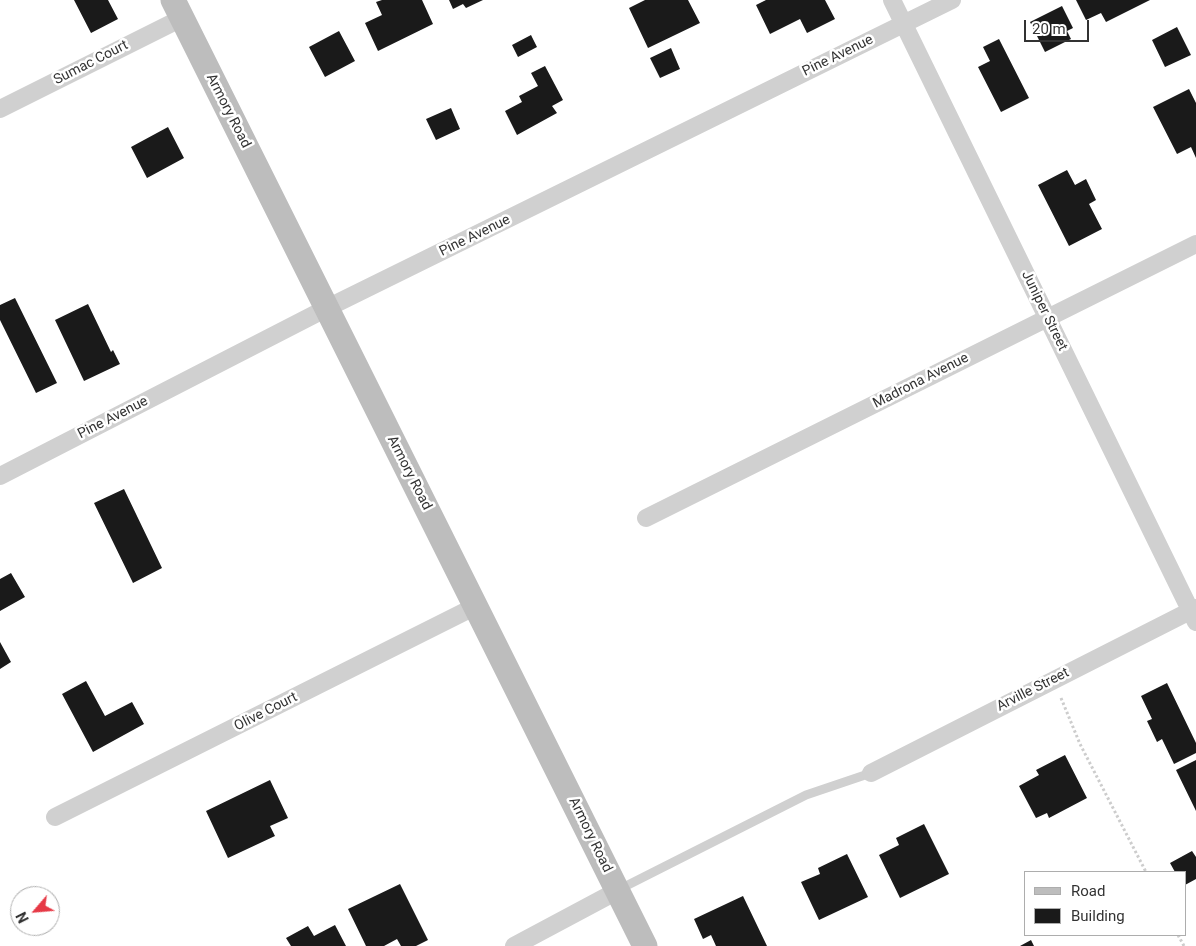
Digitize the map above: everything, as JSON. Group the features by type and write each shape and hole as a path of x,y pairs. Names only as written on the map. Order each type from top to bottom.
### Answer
{"street":[{"name":"Juniper Street","path":"892,0 905,23 1194,614"},
{"name":"Pine Avenue","path":"0,476 327,308 952,0"},
{"name":"Sumac Court","path":"0,109 177,9"},
{"name":"Armory Road","path":"177,9 645,946"},
{"name":"Madrona Avenue","path":"646,518 1196,244"},
{"name":"Olive Court","path":"55,817 476,606"},
{"name":"Arville Street","path":"870,773 1054,680 1194,614"},
{"path":"514,946 617,891"}],"lane":[{"path":"617,891 806,795 870,773"}],"path":[{"path":"1054,680 1080,744 1145,871"}],"building":[{"path":"74,0 108,0 118,19 91,33"},
{"path":"382,0 422,0 433,24 378,51 365,23 382,15 376,2"},
{"path":"449,0 483,0 466,8 463,4 453,9"},
{"path":"645,0 688,0 700,23 648,48 629,8"},
{"path":"766,0 825,0 835,19 807,33 800,19 770,34 756,5"},
{"path":"1076,0 1150,0 1106,22 1101,13 1086,20"},
{"path":"1062,6 1073,28 1067,31 1071,39 1045,52 1030,22"},
{"path":"1177,27 1191,55 1165,67 1152,40"},
{"path":"339,31 355,61 325,77 309,47"},
{"path":"531,35 537,47 518,57 512,45"},
{"path":"999,39 1029,98 1001,112 978,67 990,61 983,47"},
{"path":"671,48 680,69 660,78 650,58"},
{"path":"545,66 563,100 552,106 557,113 517,135 505,111 522,102 519,96 538,86 531,73"},
{"path":"1189,89 1196,103 1196,158 1191,147 1177,154 1153,107"},
{"path":"451,108 460,129 436,140 426,119"},
{"path":"168,127 184,158 147,178 131,147"},
{"path":"1067,170 1075,185 1086,179 1096,200 1089,204 1102,229 1069,246 1038,185"},
{"path":"15,298 57,383 36,393 0,320 0,305"},
{"path":"88,304 111,352 113,350 120,364 84,381 55,320"},
{"path":"124,489 162,568 133,583 94,503"},
{"path":"11,573 25,597 0,611 0,579"},
{"path":"0,642 11,662 0,669"},
{"path":"86,681 105,716 132,702 144,724 93,752 62,694"},
{"path":"1167,683 1196,743 1196,753 1174,764 1162,739 1157,742 1147,721 1152,719 1141,696"},
{"path":"1065,755 1087,798 1049,818 1047,813 1036,818 1019,786 1039,775 1036,770"},
{"path":"1196,760 1196,811 1176,770"},
{"path":"270,780 288,818 270,826 275,836 228,858 206,811"},
{"path":"924,824 949,874 900,898 879,855 899,845 896,838"},
{"path":"1192,851 1196,857 1196,879 1186,884 1186,871 1174,871 1170,863"},
{"path":"847,854 868,897 819,920 801,882 820,874 818,868"},
{"path":"400,884 428,940 416,946 401,946 397,939 384,946 366,946 348,909"},
{"path":"743,896 767,946 716,946 711,935 703,939 694,919"},
{"path":"335,925 346,946 291,946 286,938 308,926 314,936"},
{"path":"1031,940 1034,946 1020,946"}]}
